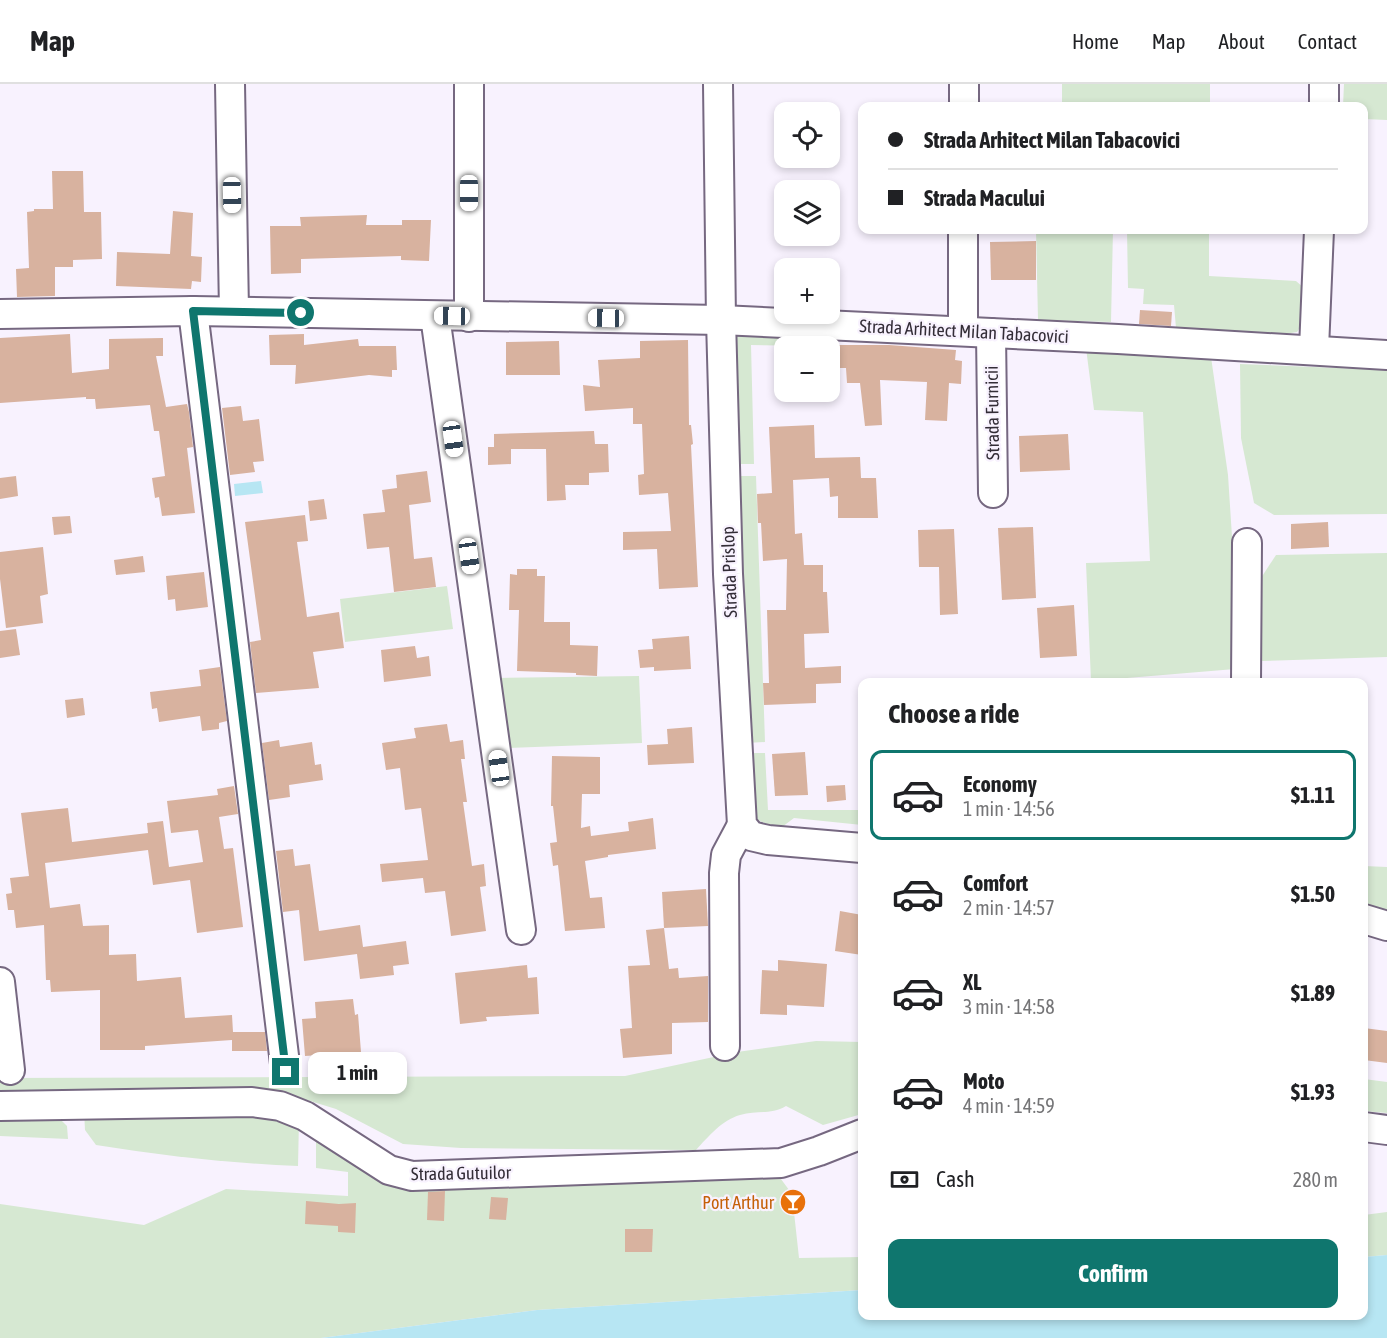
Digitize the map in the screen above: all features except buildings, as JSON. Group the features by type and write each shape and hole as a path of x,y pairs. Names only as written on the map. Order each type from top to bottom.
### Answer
{"street":[{"path":"230,84 234,311"},
{"path":"469,84 469,316"},
{"name":"Strada Prislop","path":"718,84 721,320 729,574 742,825"},
{"path":"963,84 963,102"},
{"path":"1324,84 1324,102"},
{"name":"Strada Furnicii","path":"964,234 977,332 993,493"},
{"path":"1314,349 1319,234"},
{"path":"193,311 286,1072"},
{"name":"Strada Arhitect Milan Tabacovici","path":"0,314 234,311 721,320 1314,349 1387,355"},
{"path":"435,316 521,930"},
{"path":"1246,678 1247,543"},
{"path":"725,1046 724,873 726,855 742,825 751,836 768,840 858,848"},
{"path":"1368,920 1387,926"},
{"path":"0,982 10,1070"},
{"name":"Strada Gutuilor","path":"0,1106 252,1102 280,1106 305,1116 389,1170 412,1176 781,1163 858,1136"},
{"path":"1368,1128 1387,1130"}],"green space":[{"path":"1062,84 1210,84 1210,102 1062,102"},
{"path":"1344,84 1387,84 1387,120 1368,119 1368,102 1343,102"},
{"path":"1036,234 1113,234 1111,322 1038,320"},
{"path":"1127,234 1209,234 1209,276 1296,281 1304,288 1301,326 1297,332 1272,336 1176,328 1174,305 1143,304 1144,289 1128,288"},
{"path":"738,333 824,333 824,336 774,336 774,345 751,345 754,464 736,464 734,340"},
{"path":"1086,348 1211,357 1228,475 1233,552 1235,669 1127,678 1091,678 1086,563 1150,561 1143,412 1094,410"},
{"path":"1240,364 1387,370 1387,514 1274,515 1254,503 1241,438"},
{"path":"737,476 756,476 765,742 746,743"},
{"path":"1387,553 1387,657 1262,661 1259,581 1276,555"},
{"path":"447,586 453,629 345,642 340,599"},
{"path":"639,676 642,743 508,748 497,678"},
{"path":"746,753 765,753 768,810 858,810 858,825 794,818 782,827 762,822 752,814"},
{"path":"1368,866 1387,867 1387,913 1368,906"},
{"path":"816,1041 858,1042 858,1115 823,1125 786,1106 746,1114 733,1117 721,1125 696,1150 461,1148 403,1144 336,1109 284,1093 226,1087 0,1092 0,1078 625,1076 737,1052"},
{"path":"1368,1080 1387,1082 1387,1113 1368,1111"},
{"path":"241,1106 299,1120 298,1166 197,1158 96,1145 85,1130 84,1110"},
{"path":"0,1112 58,1117 67,1126 68,1139 0,1136"},
{"path":"316,1131 378,1172 778,1175 792,1194 799,1258 858,1257 858,1290 537,1310 321,1338 0,1338 0,1204 144,1225 226,1189 348,1196 348,1172 316,1168"},
{"path":"1387,1212 1387,1255 1368,1257 1368,1214"}],"water":[{"path":"261,481 263,493 235,496 234,484"},
{"path":"1387,1255 1387,1338 321,1338 537,1310 858,1290 858,1320 1368,1320 1368,1257"}],"place":[{"name":"Port Arthur","path":"793,1202"}],"route":[{"path":"286,1072 193,311 301,313"}]}
